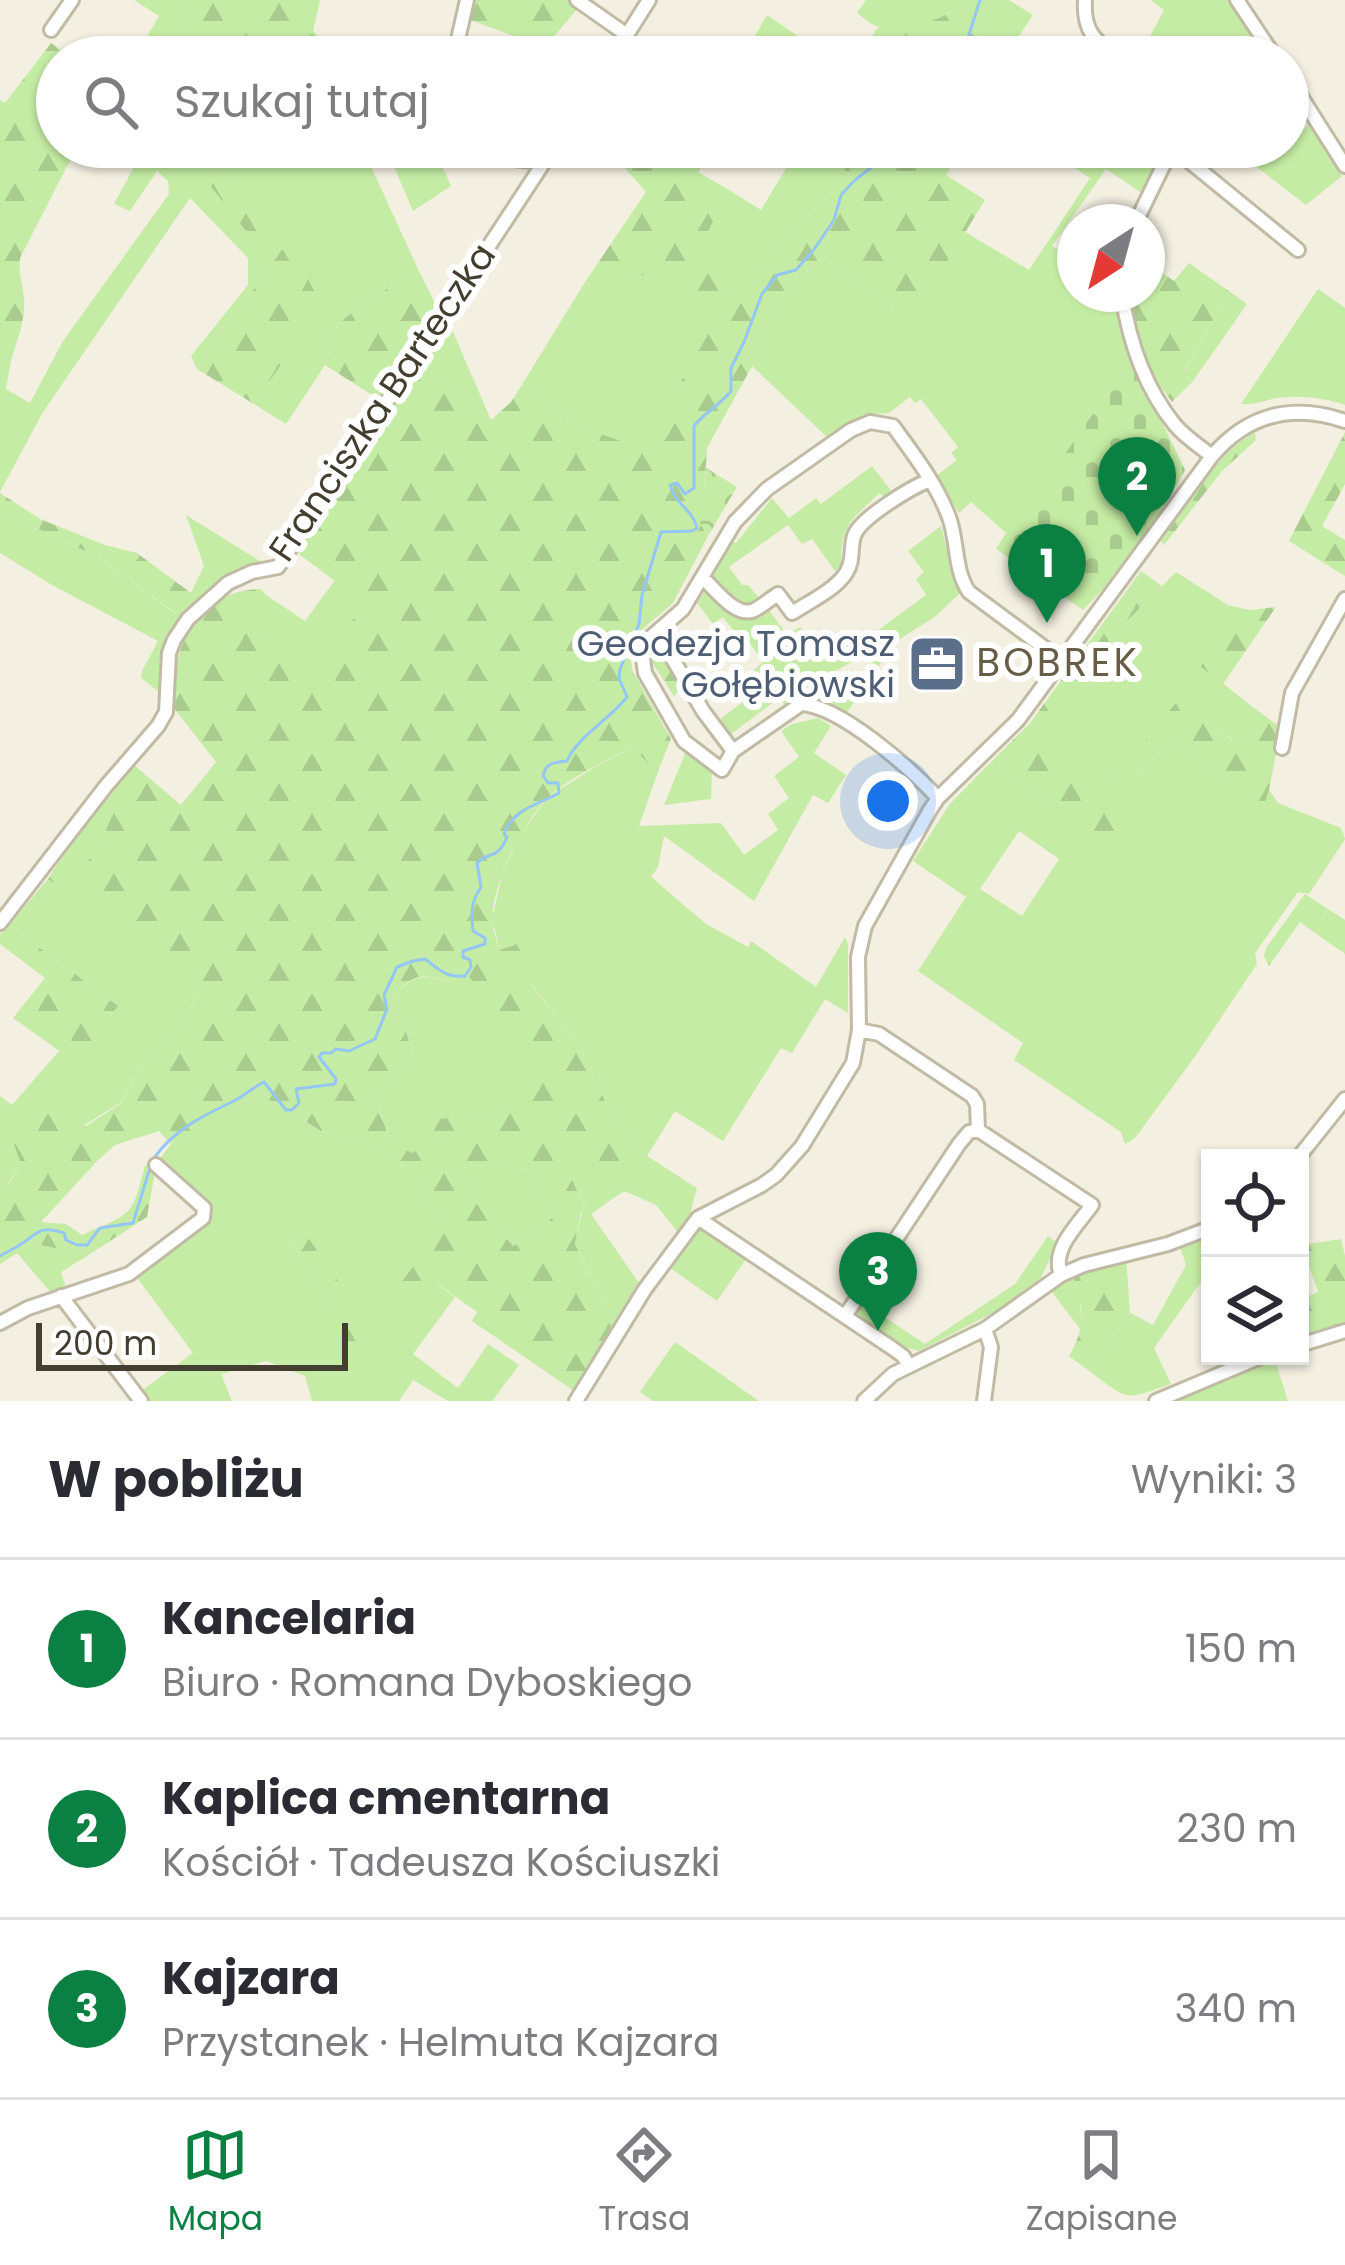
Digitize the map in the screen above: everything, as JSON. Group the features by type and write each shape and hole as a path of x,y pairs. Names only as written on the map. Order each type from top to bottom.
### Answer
{"street":[{"path":"51,30 72,0"},
{"path":"459,36 467,0"},
{"path":"577,0 627,35 649,0"},
{"path":"1084,0 1092,36"},
{"path":"1237,0 1261,36"},
{"path":"1309,109 1345,166"},
{"name":"Franciszka Barteczka","path":"0,923 158,726 166,712 173,640 188,619 228,583 278,567 538,168"},
{"path":"1145,204 1162,168"},
{"path":"1197,168 1298,250"},
{"path":"1125,312 1142,369 1172,421 1212,456"},
{"path":"576,1401 645,1289 698,1218 776,1175 802,1146 853,1063 859,1030 858,956 865,926 938,799 1006,734 1212,456 1244,426 1281,414 1317,413 1345,421"},
{"path":"938,799 894,757 830,711 812,705 801,704 734,751 722,770 684,741 644,674 642,651 683,609 735,522 767,489 851,430 870,422 892,426 930,480 950,520 960,579 969,592 1061,660"},
{"path":"702,577 743,611 778,594 792,613 847,572 856,529 914,486 930,480"},
{"path":"1282,748 1292,692 1345,599"},
{"path":"657,632 703,711 734,751"},
{"path":"859,1030 879,1034 972,1096 977,1104 977,1130"},
{"path":"1305,1149 1345,1099"},
{"path":"845,1316 959,1144 977,1130 1092,1205 1058,1252 1061,1275"},
{"path":"0,1323 28,1308 130,1274 203,1218 204,1208 197,1199 156,1165"},
{"path":"723,1237 727,1204"},
{"path":"698,1218 903,1356 909,1366"},
{"path":"864,1401 882,1382 985,1329 1061,1275 1084,1264 1201,1231"},
{"path":"61,1296 141,1401"},
{"path":"984,1401 991,1347 985,1329"},
{"path":"1309,1342 1345,1330"},
{"path":"1156,1401 1242,1365"}],"green space":[{"path":"134,0 184,0 182,36 147,36 159,16"},
{"path":"184,0 320,0 313,31 318,36 182,36"},
{"path":"472,0 568,0 578,8 554,36 514,36 467,19"},
{"path":"866,0 969,0 936,20 898,30 874,25 857,13"},
{"path":"969,0 1003,0 984,23 980,36 872,36 877,28 926,23"},
{"path":"1003,0 1033,15 1019,36 980,36 984,23"},
{"path":"1151,0 1228,0 1252,35 1150,36 1164,10"},
{"path":"767,15 798,36 755,36"},
{"path":"36,63 36,168 66,168 20,258 22,323 11,361 0,360 0,100 5,103"},
{"path":"1309,123 1342,176 1306,205 1258,168 1309,168"},
{"path":"134,168 197,168 257,245 267,239 219,168 372,168 419,271 363,303 337,325 325,365 286,424 254,404 321,305 281,251 197,369 191,356 248,285 248,258 190,198 43,412 0,492 0,360 11,361 6,389 30,403 63,341 169,194 168,181 157,171 130,211 114,204"},
{"path":"196,168 219,168 268,240 257,245"},
{"path":"395,168 443,168 451,186 413,211"},
{"path":"625,168 700,168 698,172 729,190 694,259 733,295 827,197 846,168 950,168 946,175 985,200 916,312 895,307 822,257 774,304 752,366 707,448 704,494 694,514 708,536 673,603 638,633 630,650 632,670 671,739 660,766 650,766 633,747 570,781 530,820 503,873 493,909 500,950 531,939 546,947 531,985 578,1043 606,1103 642,1152 628,1171 555,1146 586,1208 581,1212 575,1244 614,1322 574,1391 472,1321 477,1312 438,1284 400,1318 392,1295 441,1229 423,1184 383,1149 321,1131 297,1116 279,1116 270,1101 256,1098 195,1117 194,1134 171,1144 159,1131 115,1145 41,1222 66,1224 82,1235 112,1222 130,1208 145,1165 155,1172 147,1217 87,1256 33,1243 0,1264 0,1187 10,1182 21,1164 14,1144 49,1101 86,1126 120,1104 150,1054 189,1016 197,990 48,879 60,860 82,870 110,820 99,808 134,765 181,805 216,762 170,703 177,661 192,625 219,600 261,589 266,595 232,620 245,633 269,637 321,668 364,603 295,551 419,364 491,420 523,383 580,427 633,445 683,378 718,317 636,272 611,300 585,282 646,192","holes":["466,973 527,1048 535,1085 503,1110 434,1120 432,1144 412,1153 389,1141 380,1108 383,1086 406,1070 413,1051 393,997 407,983 419,977 451,982","491,1163 534,1172 552,1217 513,1246 478,1205 462,1168"]},
{"path":"786,168 846,168 827,197 733,295 693,259 729,190 761,210"},
{"path":"1075,168 1154,168 1142,193 1106,169 1081,204 1073,204 1090,178"},
{"path":"1057,228 1052,246 1057,249 1057,312 1119,312 1135,366 1126,366 1060,581 1071,567 1103,589 1083,610 996,549 1006,533 971,502 959,513 936,476 957,460 951,453 958,447 921,399 915,403 910,397 889,413 863,415 828,438 752,366 774,304 822,257 895,307 916,311 965,232 1029,270"},
{"path":"309,233 327,257 308,279 322,305 254,404 197,369 281,251"},
{"path":"1189,263 1230,292 1183,371 1193,381 1172,402 1145,365 1132,312 1165,312 1165,275 1174,281"},
{"path":"419,271 438,309 380,400 325,365 337,325 363,303"},
{"path":"636,272 719,317 683,378 633,446 580,427 523,383 585,282 611,299"},
{"path":"1318,289 1345,308 1345,405 1300,397 1241,404"},
{"path":"1230,292 1247,304 1193,381 1183,372"},
{"path":"446,316 491,420 419,364"},
{"path":"1126,366 1135,366 1185,470 1103,589 1072,567 1060,581 1005,541"},
{"path":"1345,432 1345,484 1322,526 1345,540 1345,576 1289,541"},
{"path":"1255,433 1256,440 1222,471 1164,545 1161,541 1215,466"},
{"path":"872,466 892,492 885,498 880,493 849,524 841,567 835,571 812,539 802,544 788,525 729,567 760,599 748,608 740,607 713,579 729,541 736,543 772,498 789,518 816,498 821,504"},
{"path":"706,468 737,487 708,536 694,514 704,494"},
{"path":"0,493 40,519 137,553 191,593 177,614 98,557 0,511"},
{"path":"0,511 98,557 176,614 204,566 186,515 271,568 221,590 168,641 158,691 141,678 158,641 0,553"},
{"path":"941,526 961,592 936,616 892,644 878,668 865,654 836,671 857,698 847,712 817,698 785,705 779,698 730,735 719,720 762,687 753,671 763,662 745,636 739,638 723,617 713,624 697,603 707,588 732,614 749,618 767,607 787,635 800,627 823,658 854,635 862,642 926,595 916,579 924,572 908,551"},
{"path":"1141,571 1162,586 1123,625 1104,662 1040,746 1108,805 1122,833 1107,853 1068,806 1039,797 992,761 1030,723"},
{"path":"1176,572 1228,605 1193,660 1254,708 1234,741 1178,701 1119,774 1102,783 1132,780 1174,739 1260,813 1269,790 1278,803 1341,828 1345,839 1309,894 1298,892 1255,953 1257,964 1196,1055 1135,1138 1125,1144 1121,1132 1014,1060 1023,1043 918,971 966,897 913,861 949,805 992,761 1039,797 1068,806 1108,852 1108,805 1039,746 1104,662 1123,625","holes":["1019,831 1059,859 1022,916 980,889"]},
{"path":"335,580 365,603 321,669 269,637 245,633 231,619 266,595 305,621"},
{"path":"1228,605 1249,610 1276,607 1223,684 1192,660"},
{"path":"661,646 682,687 674,696 649,658"},
{"path":"1178,700 1233,741 1254,708 1281,728 1261,814 1174,739 1132,780 1108,792 1102,783 1119,774"},
{"path":"818,718 831,726 814,753 846,775 828,803 813,795 754,901 664,836 658,867 651,877 706,924 748,947 751,941 816,987 845,937 848,1013 825,999 792,1053 781,1048 723,1141 675,1111 647,1156 697,1188 688,1222 677,1231 656,1205 624,1191 591,1214 639,1283 614,1322 575,1243 586,1207 554,1145 642,1152 606,1103 578,1043 500,951 492,919 502,875 520,835 548,797 633,747 650,766 660,766 639,826 721,823 744,855 778,830 768,814 789,798 774,776 799,757 781,731"},
{"path":"687,749 712,769 711,799 664,805"},
{"path":"99,808 110,820 82,871 60,860"},
{"path":"48,879 197,989 189,1016 150,1054 120,1103 21,1164 0,1187 0,1096 12,1105 59,1051 75,1061 118,1006 9,925"},
{"path":"1305,894 1328,909 1318,935 1300,922 1269,966 1266,948"},
{"path":"1328,909 1345,920 1345,954 1318,935"},
{"path":"9,925 118,1006 75,1062 13,1018 45,978 0,944 0,934"},
{"path":"466,973 528,1048 535,1086 503,1110 435,1120 432,1145 412,1154 389,1141 380,1108 383,1086 406,1070 413,1051 393,997 419,978 451,982"},
{"path":"256,1098 271,1101 279,1116 297,1116 321,1131 383,1149 423,1184 441,1229 437,1284 455,1297 413,1354 458,1388 488,1344 519,1365 492,1401 448,1401 413,1380 399,1401 312,1401 305,1376 266,1361 221,1374 232,1401 147,1401 140,1392 193,1353 135,1275 209,1211 157,1162 171,1144 194,1134 194,1117","holes":["286,1232 371,1329 350,1354 334,1311"]},
{"path":"491,1163 534,1172 552,1217 513,1246 478,1205 462,1168"},
{"path":"701,1228 746,1259 717,1301 666,1265 691,1233"},
{"path":"285,1230 305,1233 371,1329 364,1363 350,1354 334,1311"},
{"path":"1201,1235 1201,1282 1154,1348 1171,1384 1127,1395 1089,1371 1130,1313 1153,1325 1186,1265 1179,1244"},
{"path":"1048,1236 1057,1243 1040,1280 1004,1307 919,1351 897,1345 860,1320 862,1302 925,1344 1015,1284"},
{"path":"1341,1239 1345,1324 1309,1335 1309,1296 1318,1292 1309,1266 1309,1244"},
{"path":"33,1243 87,1256 61,1272 67,1291 53,1295 17,1253"},
{"path":"1126,1256 1130,1313 1089,1371 1069,1356 1081,1317 1073,1276"},
{"path":"1073,1276 1079,1293 1083,1333 1052,1292"},
{"path":"675,1342 759,1401 653,1401 640,1392"},
{"path":"1252,1365 1277,1365 1288,1401 1166,1401"}],"waterway":[{"path":"969,36 980,0"},
{"path":"154,1158 189,1125 264,1082 286,1110 299,1103 296,1089 335,1084 319,1057 375,1039 387,1009 384,995 397,967 425,959 448,974 465,976 471,967 463,951 485,944 485,938 473,931 472,907 481,887 477,863 500,849 508,826 520,813 559,793 558,783 548,783 543,776 546,768 567,761 578,744 627,697 620,669 639,624 642,595 661,532 697,528 670,485 677,483 685,494 694,488 694,426 731,391 731,368 762,294 777,275 796,270 815,248 834,220 841,195 870,168"},
{"path":"0,1256 43,1230 64,1233 66,1240 87,1245 100,1228 133,1223 150,1168"}],"place":[{"name":"Kaplica cmentarna","path":"1137,536"},
{"name":"Kancelaria","path":"1047,623"},
{"name":"Geodezja Tomasz Gołębiowski","path":"937,664"},
{"name":"Kajzara","path":"878,1331"}],"district":[{"name":"BOBREK","path":"1058,662"}]}
